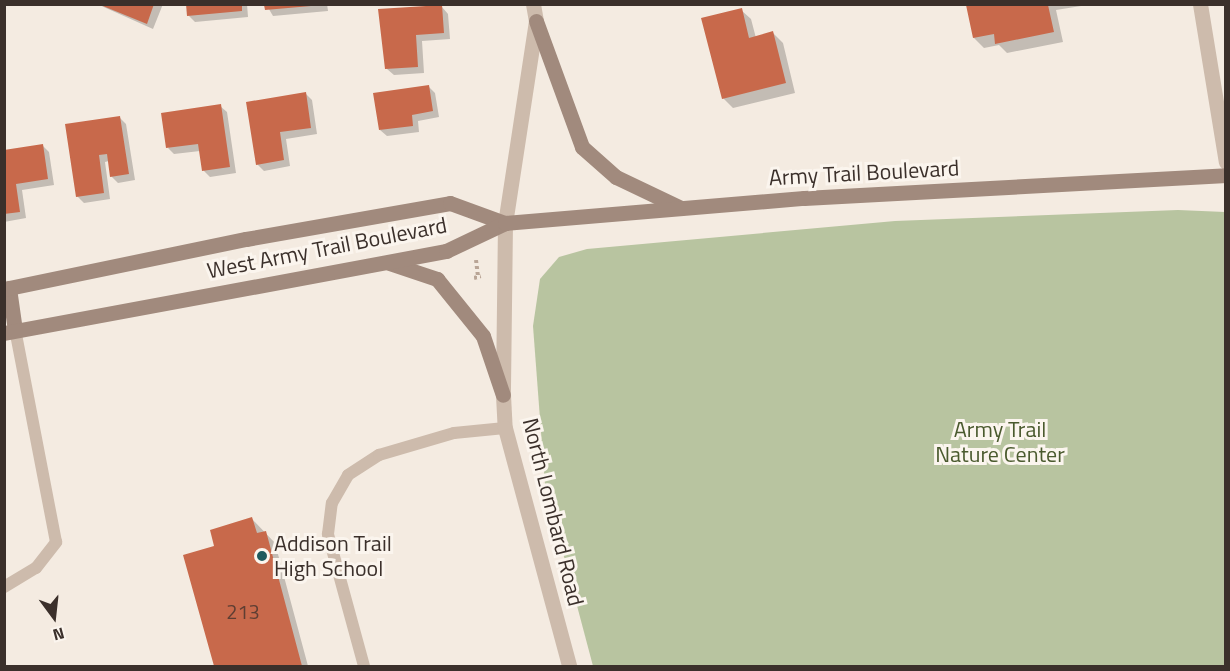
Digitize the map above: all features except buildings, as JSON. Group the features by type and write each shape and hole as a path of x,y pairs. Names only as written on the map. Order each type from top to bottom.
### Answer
{"main road":[{"path":"536,21 582,147 616,177 681,208"},
{"name":"Army Trail Boulevard","path":"505,223 681,208 1226,176"},
{"name":"West Army Trail Boulevard","path":"7,288 234,241 450,203 505,223"},
{"name":"West Army Trail Boulevard","path":"10,332 446,251 505,223"},
{"path":"386,262 438,279 483,336 503,395"},
{"path":"7,288 10,332"}],"street":[{"name":"North Lombard Road","path":"533,4 536,21 505,223 503,395 506,428 569,666"},
{"path":"1200,4 1226,162"}],"lane":[{"path":"4,587 36,568 56,542 10,332"},
{"path":"364,666 328,534 332,503 348,475 379,456 454,433 506,428"}],"path":[{"path":"476,260 478,277"}],"green space":[{"name":"Army Trail Nature Center","path":"1178,210 1225,212 1225,666 593,666 545,485 533,326 540,279 559,257 587,249 895,221"}],"place":[{"name":"Addison Trail High School","path":"262,556"}]}
